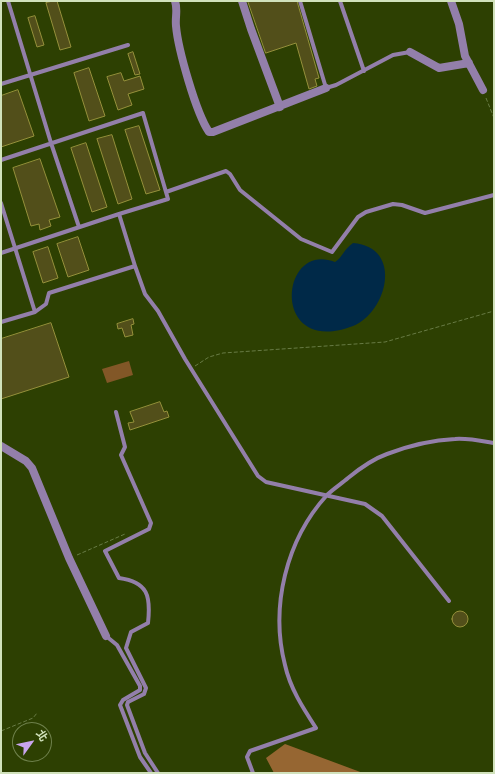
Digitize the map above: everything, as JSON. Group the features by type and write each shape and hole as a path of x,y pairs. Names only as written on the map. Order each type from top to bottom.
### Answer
{"street":[{"path":"175,1 177,7 176,26 183,60 202,123 209,132 213,132 280,107 326,88"},
{"path":"242,1 280,107"},
{"path":"451,1 468,62 483,90"},
{"path":"410,52 439,68 468,62"},
{"path":"1,446 26,460 32,468 69,558 106,636"}],"lane":[{"path":"8,1 51,143 79,227"},
{"path":"300,1 326,88 364,71 393,55 410,52"},
{"path":"340,1 364,71"},
{"path":"1,84 128,45"},
{"path":"1,160 143,113 168,199 1,253"},
{"path":"166,192 226,171 230,174 240,190 301,239 332,252 358,217 366,212 393,204 402,205 425,213 494,195"},
{"path":"1,203 35,312"},
{"path":"119,214 145,294 158,311 191,369 258,476 266,482 365,504 382,516 449,601"},
{"path":"1,322 35,312 46,304 49,293 135,266"},
{"path":"116,412 125,447 121,454 151,523 149,529 105,551 119,578 133,580 140,584 150,602 148,623 131,632 126,648 146,688 144,694 128,702 127,705 145,753 158,773"},
{"path":"253,773 247,757 250,751 316,728 298,698 285,666 280,634 280,596 290,555 303,530 328,495 358,471 386,454 415,446 456,439 494,443"},
{"path":"106,636 117,645 140,686 140,690 122,700 120,705 140,757 151,773"}],"path":[{"path":"483,90 494,118"},
{"path":"191,369 209,358 223,353 385,342 494,311"},
{"path":"69,558 129,533"},
{"path":"1,731 33,718 37,713"}],"shaded area":[{"path":"129,361 133,375 107,383 102,369"},
{"path":"285,744 363,773 274,773 266,758"}],"water":[{"path":"353,243 369,247 379,256 384,268 385,281 375,308 365,319 353,326 326,332 307,326 296,314 292,298 294,281 303,267 316,260 335,262"}],"building":[{"path":"57,1 71,47 60,50 46,3"},
{"path":"248,1 297,1 319,78 315,79 317,86 309,89 296,43 266,53"},
{"path":"35,16 44,45 37,47 28,18"},
{"path":"133,52 140,74 135,75 128,54"},
{"path":"89,68 105,116 89,121 74,73"},
{"path":"121,73 124,81 140,76 144,89 128,94 132,105 118,110 107,77"},
{"path":"18,90 34,136 1,147 1,96"},
{"path":"139,126 160,190 146,194 125,130"},
{"path":"112,135 132,199 118,204 97,139"},
{"path":"86,143 107,207 92,212 71,148"},
{"path":"40,159 60,217 49,220 51,226 40,230 39,224 31,226 13,168"},
{"path":"78,237 89,270 68,277 57,244"},
{"path":"48,247 58,278 43,283 33,252"},
{"path":"133,319 134,324 131,325 133,335 125,337 122,328 118,329 117,324"},
{"path":"51,323 69,377 1,399 1,339"},
{"path":"160,402 164,412 167,411 169,417 130,430 128,423 134,422 130,412"},
{"path":"460,611 467,616 468,619 463,626 460,627 453,622 452,619 457,612"}]}
